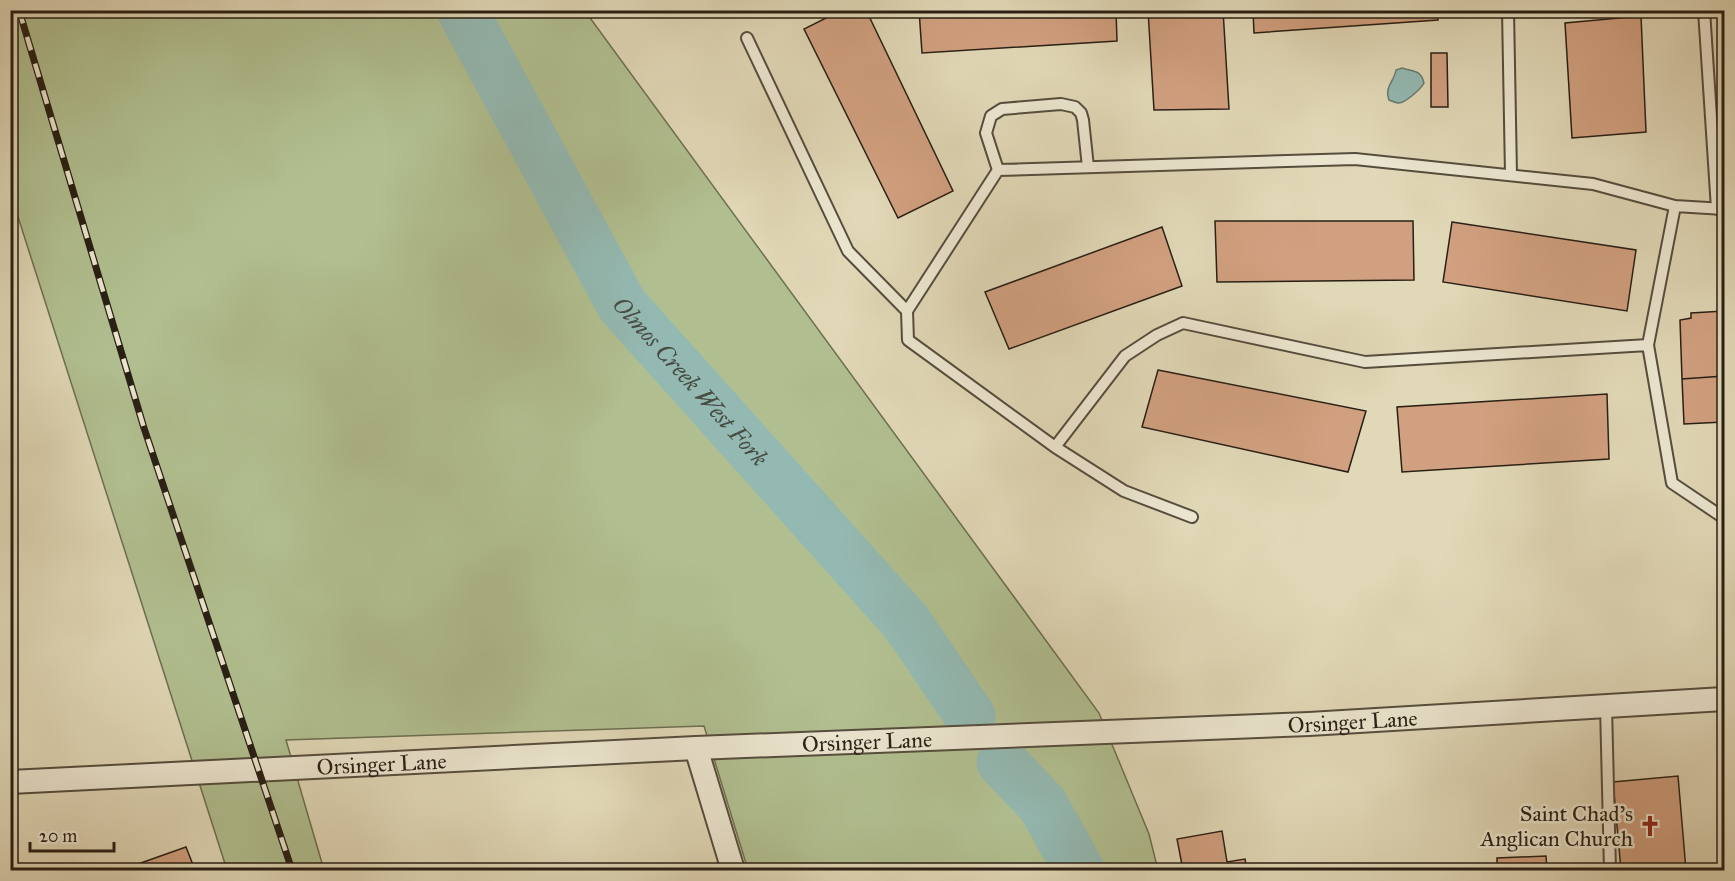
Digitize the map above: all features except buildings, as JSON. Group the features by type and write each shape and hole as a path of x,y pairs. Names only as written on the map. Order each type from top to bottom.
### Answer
{"street":[{"name":"Orsinger Lane","path":"10,782 696,748 1297,724 1725,699"},
{"path":"696,748 733,870"}],"lane":[{"path":"1508,10 1511,175"},
{"path":"998,170 1356,159 1593,184 1675,206 1721,209 1704,10"},
{"path":"747,38 848,251 907,310"},
{"path":"998,170 986,133 991,116 1002,109 1061,104 1075,107 1081,113 1088,167"},
{"path":"998,170 907,310 908,340 1055,447 1124,491 1192,517"},
{"path":"1675,206 1648,345 1672,483 1725,518"},
{"path":"1055,447 1125,356 1157,335 1184,323 1365,362 1648,345"},
{"path":"1606,706 1610,870"}],"green space":[{"path":"10,11 585,11 1099,713 1149,834 1158,870 748,870 704,726 286,740 324,870 227,870 11,195"}],"water":[{"path":"1402,68 1419,74 1424,83 1409,98 1398,103 1389,100 1388,88 1396,70"}],"waterway":[{"name":"Olmos Creek West Fork","path":"462,10 622,305 906,622 970,716"},
{"name":"Olmos Creek West Fork","path":"1002,762 1043,805 1079,870"}],"railway":[{"path":"19,10 144,428 292,870"}],"place":[{"name":"Saint Chad's Anglican Church","path":"1650,826"}]}
